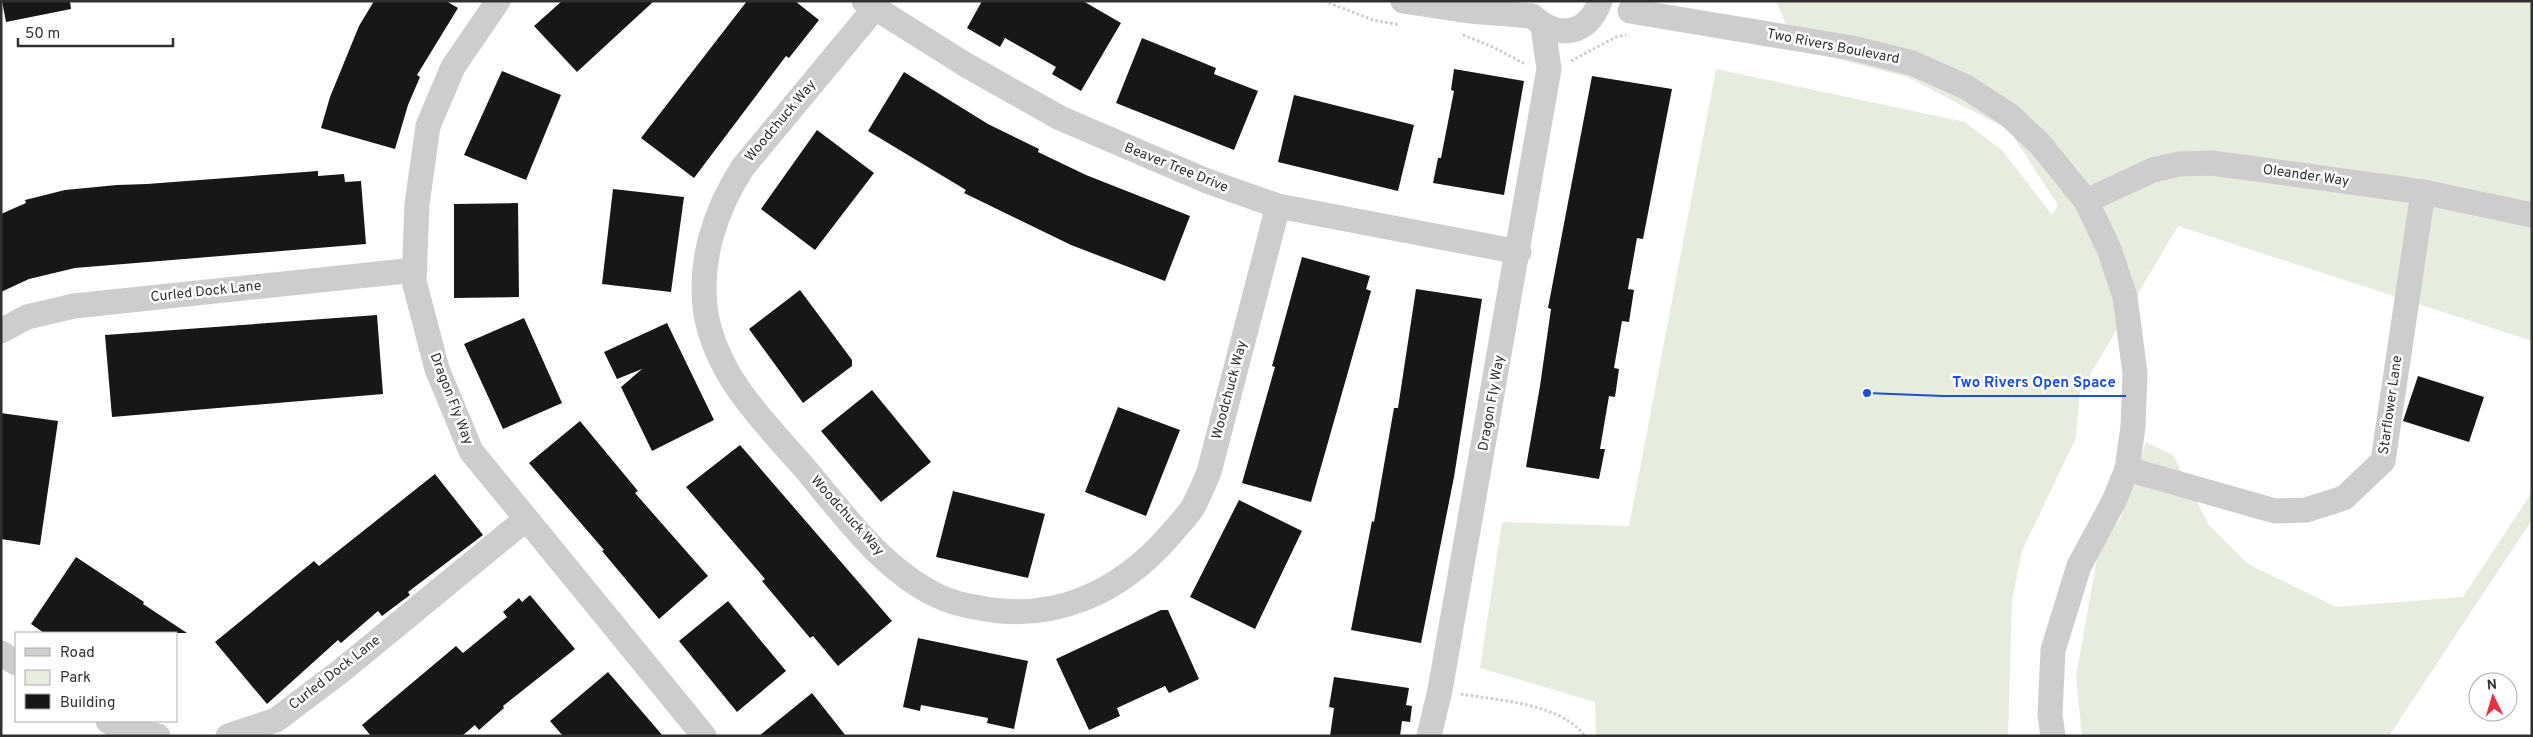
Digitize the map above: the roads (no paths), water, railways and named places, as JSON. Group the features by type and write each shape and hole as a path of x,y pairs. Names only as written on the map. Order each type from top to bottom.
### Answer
{"street":[{"name":"Dragon Fly Way","path":"498,1 453,67 428,126 417,204 414,281 437,369 471,451 704,736"},
{"name":"Two Rivers Boulevard","path":"1403,1 1469,11 1534,15 1557,32 1625,16 1852,48 1912,63 1966,87 2009,115 2040,144 2086,201 2109,249 2125,297 2135,373 2133,427 2127,468 2114,500 2079,566 2053,650 2050,715 2053,736"},
{"path":"1579,28 1595,14 1600,1"},
{"name":"Beaver Tree Drive","path":"869,5 966,65 1060,118 1207,182 1278,206 1519,252"},
{"name":"Woodchuck Way","path":"869,5 743,167 726,193 715,222 707,255 706,314 716,349 745,401 880,555 910,579 938,596 963,605 1012,613 1056,608 1099,593 1127,576 1161,545 1192,509 1209,472 1278,206"},
{"name":"Dragon Fly Way","path":"1429,736 1440,690 1519,252 1549,69 1534,15"},
{"name":"Dragon Fly Way","path":"1549,69 1579,28"},
{"name":"Oleander Way","path":"2086,201 2153,170 2179,164 2212,163 2423,192 2532,215"},
{"name":"Starflower Lane","path":"2127,468 2276,511 2306,510 2344,498 2383,461 2423,192"},
{"name":"Curled Dock Lane","path":"1,331 28,316 74,306 415,270"},
{"name":"Curled Dock Lane","path":"228,736 276,720 341,671 526,519"},
{"path":"1,653 15,662"},
{"path":"110,722 119,728 158,736"}],"place":[{"name":"Two Rivers Open Space","path":"1867,393"}]}
